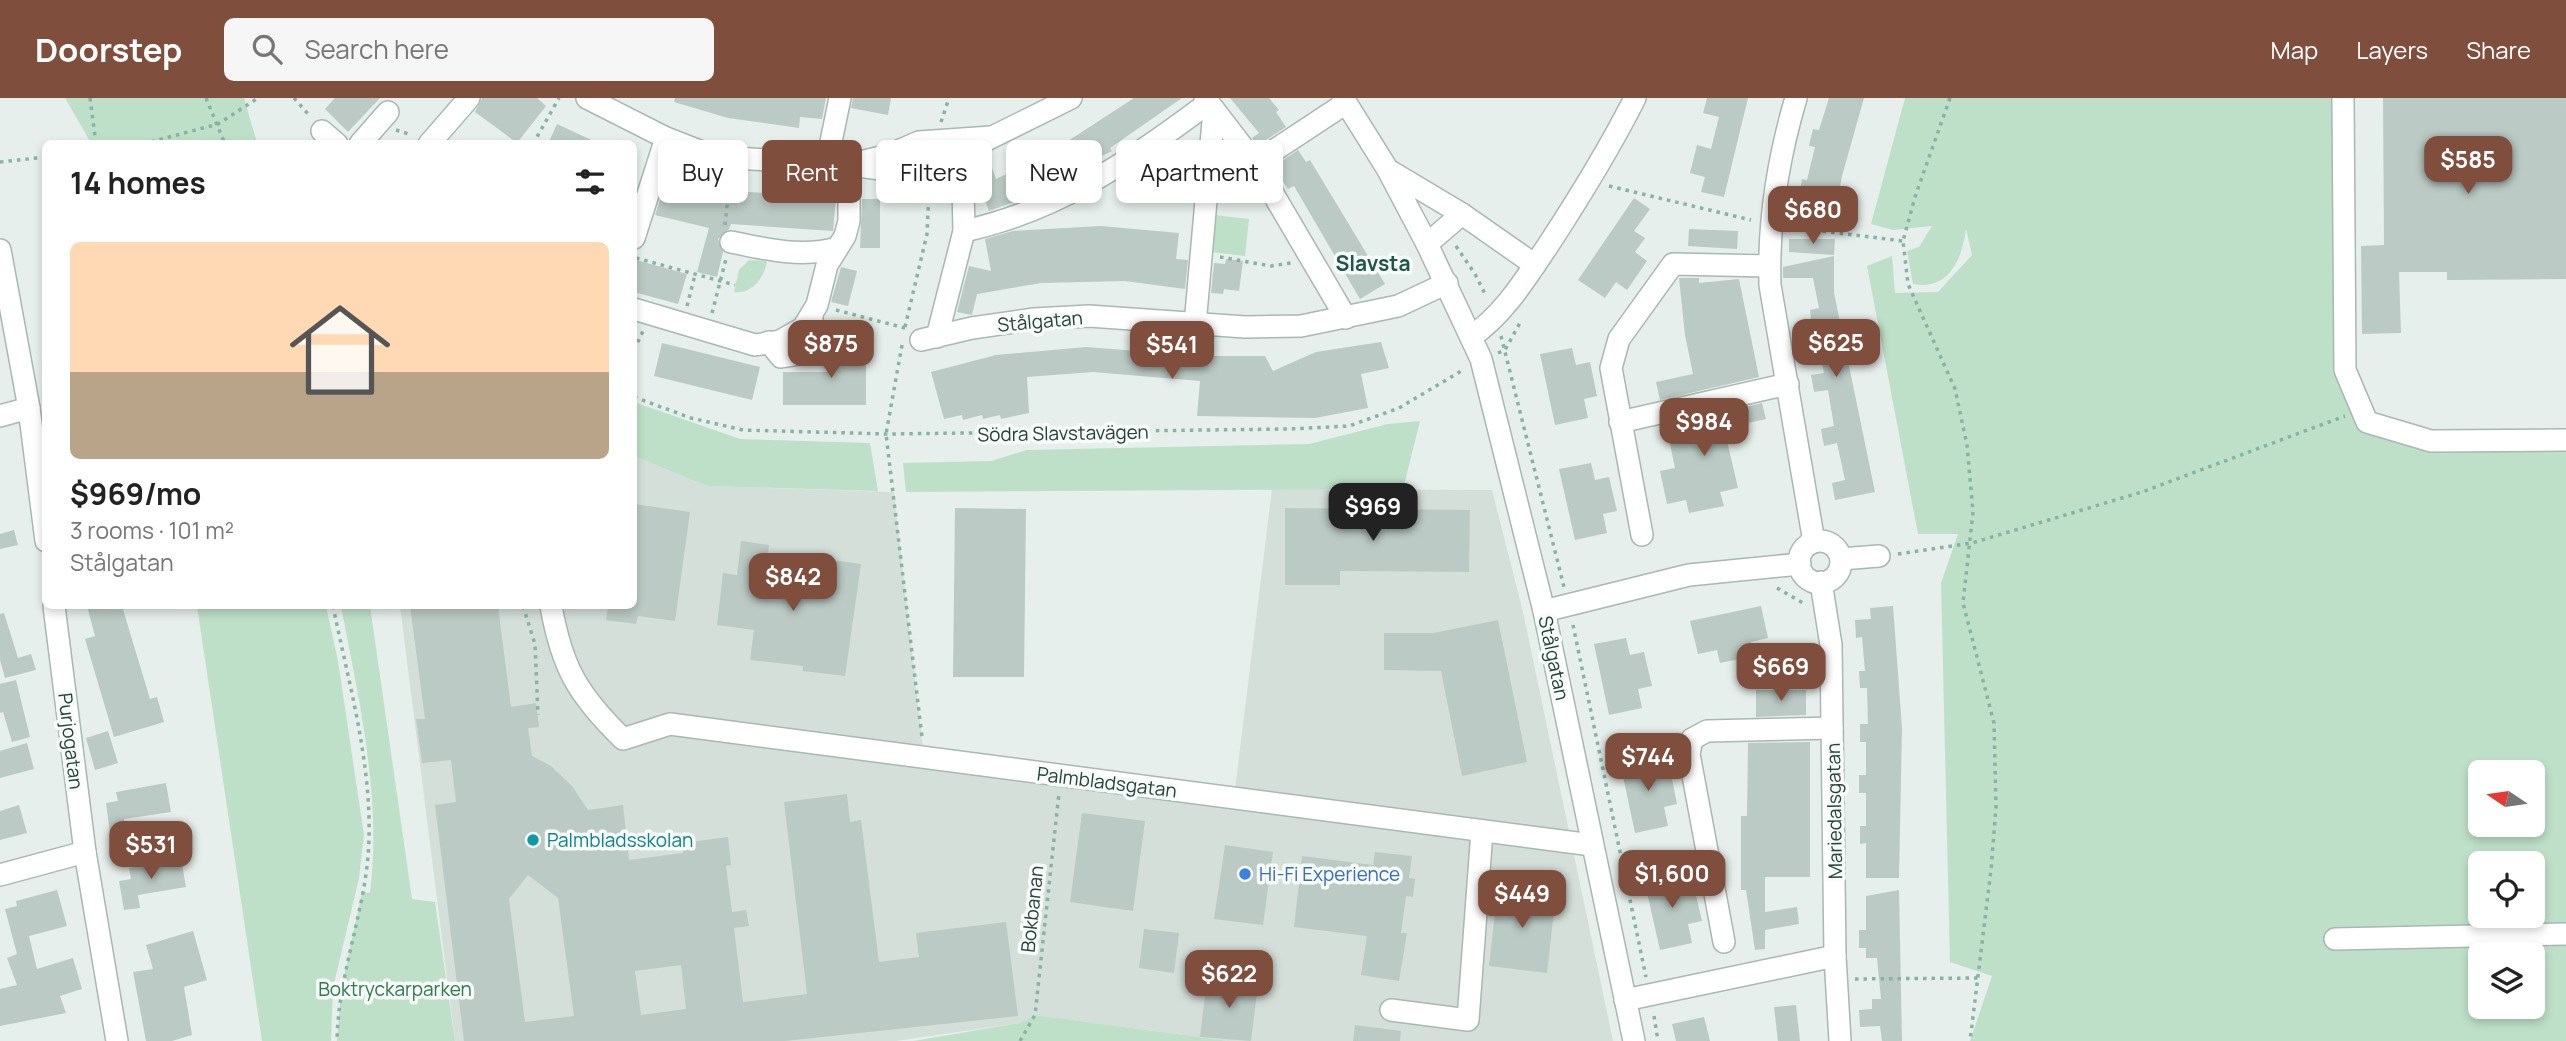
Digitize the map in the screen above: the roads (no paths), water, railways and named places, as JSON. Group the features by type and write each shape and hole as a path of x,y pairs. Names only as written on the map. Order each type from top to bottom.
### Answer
{"street":[{"path":"587,98 666,138 702,152 762,160"},
{"path":"831,140 840,98"},
{"path":"985,140 1071,98"},
{"path":"1471,337 1496,320 1535,265 1605,157 1634,98"},
{"path":"1796,98 1776,182 1769,266 1771,297 1814,542"},
{"path":"2343,98 2345,370 2367,422 2431,441 2566,440"},
{"path":"1283,143 1344,100"},
{"name":"Stålgatan","path":"1344,100 1388,170 1447,283 1471,337 1472,364 1544,611 1634,1041"},
{"path":"421,140 459,102"},
{"path":"1209,104 1237,140"},
{"path":"963,203 964,232 1000,224 1100,179 1209,104"},
{"path":"1195,324 1209,104"},
{"path":"364,140 385,116"},
{"path":"862,162 889,155 919,142 990,137"},
{"path":"637,221 666,138"},
{"path":"1388,170 1462,214 1535,265"},
{"path":"637,310 755,345 780,341 803,328 814,310 827,265 845,236 849,221 849,203"},
{"path":"1279,203 1346,318"},
{"path":"1427,244 1462,214"},
{"name":"Stålgatan","path":"964,232 921,335 1048,318 1114,317 1195,324 1301,326 1346,318 1402,313 1447,283"},
{"path":"730,242 764,249 820,253 837,248"},
{"path":"0,250 29,408 42,510"},
{"path":"1642,535 1611,375 1613,354 1619,339 1670,266 1769,266"},
{"path":"1620,422 1788,384"},
{"path":"0,416 29,408"},
{"path":"1814,542 1830,543 1841,559 1839,572 1821,582 1808,578 1800,564 1802,553 1814,542"},
{"path":"1841,559 1879,556"},
{"path":"1544,611 1689,575 1800,564"},
{"name":"Mariedalsgatan","path":"1821,582 1831,645 1835,979 1840,1041"},
{"name":"Purjogatan","path":"54,609 85,852 117,1041"},
{"name":"Palmbladsgatan","path":"552,609 556,633 571,677 590,707 623,739 670,724 1592,845"},
{"path":"1724,942 1689,754 1692,739 1707,730 1832,728"},
{"path":"1391,1010 1468,1020 1482,831"},
{"path":"0,875 85,852"},
{"path":"2335,939 2566,934"},
{"path":"1625,1000 1835,956"}],"place":[{"name":"Palmbladsskolan","path":"533,840"},
{"name":"Hi-Fi Experience","path":"1245,874"}],"district":[{"name":"Slavsta","path":"1373,263"}],"park label":[{"name":"Boktryckarparken","path":"395,989"}]}
